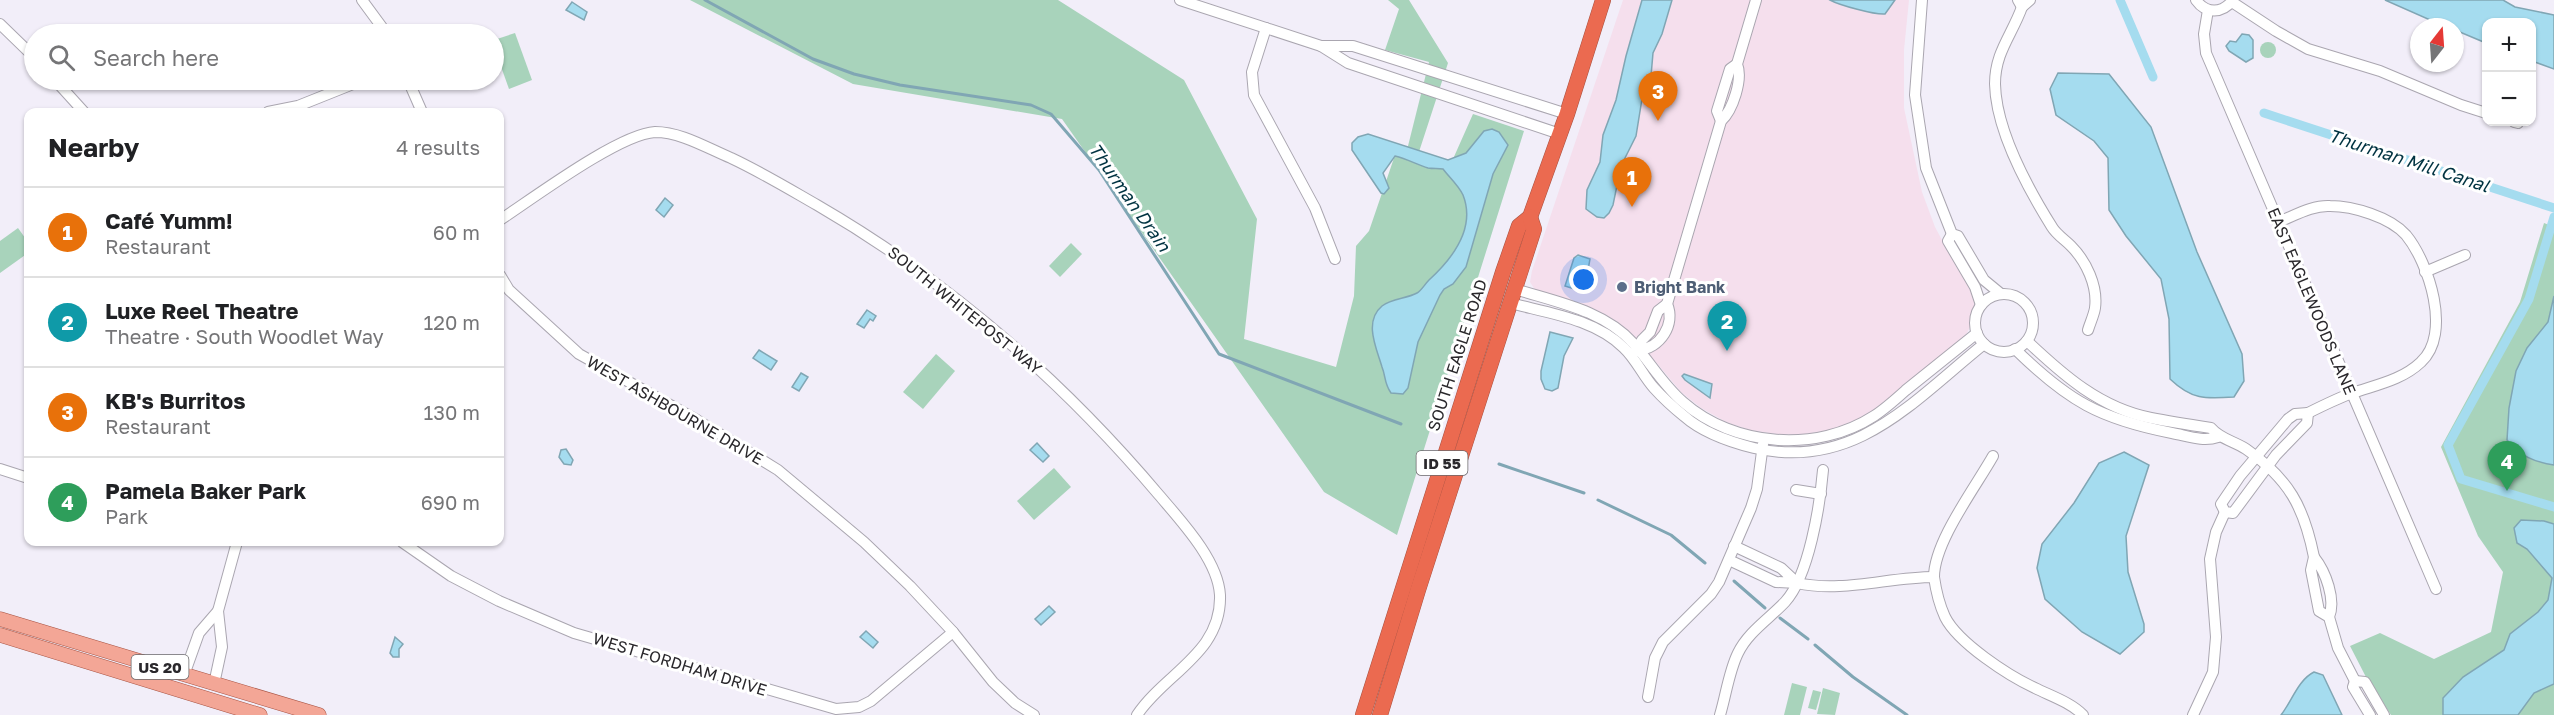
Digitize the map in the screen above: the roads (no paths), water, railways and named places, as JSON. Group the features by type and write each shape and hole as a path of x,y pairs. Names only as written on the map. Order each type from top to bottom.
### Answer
{"highway":[{"name":"SOUTH EAGLE ROAD","path":"1363,715 1502,275 1519,226 1530,217 1567,114 1603,0"},
{"name":"SOUTH EAGLE ROAD","path":"1380,715 1534,229 1530,217"},
{"path":"1469,431 1465,417 1505,289 1502,275"},
{"path":"1415,600 1412,592 1454,457 1454,444 1449,439"}],"main road":[{"name":"US 20","path":"0,619 319,715"},
{"name":"US 20","path":"0,635 260,715"},
{"path":"35,646 67,648 191,686 214,684"}],"street":[{"path":"362,0 380,24"},
{"path":"1180,0 1205,4 1321,46 1348,63 1560,134"},
{"path":"1634,353 1650,350 1667,328 1671,312 1667,303 1721,121 1717,111 1730,69 1737,64 1756,0"},
{"path":"1922,0 1915,95 1926,168 1952,234"},
{"path":"2196,0 2208,10 2222,10 2232,1 2276,31 2308,49 2371,67 2461,105 2482,111"},
{"path":"2023,2 1998,54 1995,84 1998,109 2006,138 2053,229 2073,248 2090,273 2095,294 2095,308 2088,330"},
{"name":"EAST EAGLEWOODS LANE","path":"2208,10 2204,34 2206,53 2436,589"},
{"path":"0,24 24,47"},
{"path":"1266,28 1252,72 1254,95 1315,208 1335,259"},
{"path":"1321,46 1353,46 1567,114"},
{"path":"64,90 80,108"},
{"path":"288,108 338,90"},
{"path":"412,90 420,108"},
{"name":"SOUTH WHITEPOST WAY","path":"504,217 615,146 653,132 677,135 754,168 862,231 898,254 953,296 1037,366 1091,418 1168,506 1207,557 1216,573 1220,592 1220,612 1207,644 1192,661 1146,701 1137,715"},
{"path":"2193,715 2213,672 2216,637 2210,559 2225,512 2221,504 2225,496 2288,419 2295,414 2308,412 2351,393 2384,384 2421,363 2432,348 2437,327 2436,307 2425,272 2406,235 2390,223 2368,214 2333,206 2320,206 2278,222"},
{"path":"1952,234 1958,236 1984,280 2001,294"},
{"path":"1952,234 1948,241 1975,287 1981,305"},
{"path":"2425,272 2464,255"},
{"name":"WEST ASHBOURNE DRIVE","path":"504,282 509,290 579,354 697,420 778,470 864,542 910,586 993,682 1015,703 1034,715"},
{"path":"2001,294 2014,296 2028,307 2033,324 2027,341 2015,349 1999,351 1984,344 1977,333 1975,323 1981,305 1988,299 2001,294"},
{"path":"1513,296 1590,325 1634,353 1684,403 1709,420 1743,435 1780,441 1809,440 1846,429 1874,416 1977,333"},
{"path":"2027,341 2077,386 2101,399 2149,418 2211,428 2218,437"},
{"path":"1634,353 1654,388 1686,418 1728,442 1783,452 1813,451 1843,445 1882,427 1984,344"},
{"path":"2015,349 2047,380 2096,412 2148,429 2208,440 2218,437 2235,442 2285,482 2307,523 2314,558 2323,569 2332,608 2329,617 2338,648 2355,681 2353,687 2370,715"},
{"path":"2225,512 2233,513 2267,466 2307,423 2308,412"},
{"path":"1648,697 1655,658 1663,642 1711,594 1729,560 1757,489 1764,438"},
{"path":"1993,456 1942,542 1934,566 1937,596 1946,619 1964,640 2013,676 2059,699 2083,715"},
{"path":"0,469 24,476"},
{"path":"1720,715 1738,652 1786,600 1797,583 1816,523 1823,470"},
{"path":"1796,490 1821,494"},
{"path":"214,684 222,647 218,611 236,546"},
{"name":"WEST FORDHAM DRIVE","path":"408,546 450,576 499,601 574,633 836,709 859,707 871,701 952,632"},
{"path":"1734,546 1781,568 1797,583"},
{"path":"1729,560 1776,582 1817,587 1898,578 1934,577"},
{"path":"184,675 199,633 218,611"},
{"path":"2355,681 2365,682 2384,715"}],"water":[{"path":"1642,0 1672,0 1662,34 1653,53 1651,76 1642,99 1636,136 1621,166 1613,205 1604,218 1597,217 1586,209 1587,190 1600,162 1603,135 1616,100"},
{"path":"1830,0 1895,0 1885,14 1857,9"},
{"path":"2385,0 2503,0 2515,7 2554,15 2554,69 2536,62 2536,18 2482,18 2482,41 2464,34 2464,18 2426,18"},
{"path":"572,2 587,12 584,20 566,10"},
{"path":"2242,34 2249,35 2253,40 2253,58 2246,62 2229,51 2226,46 2230,41 2236,42"},
{"path":"2058,73 2109,74 2151,127 2197,252 2242,354 2244,381 2234,397 2199,397 2185,391 2170,379 2169,319 2161,279 2126,236 2109,210 2108,158 2094,141 2056,115 2050,89"},
{"path":"1492,129 1499,132 1508,145 1493,174 1466,267 1453,284 1444,289 1440,295 1418,342 1408,388 1403,394 1391,393 1373,336 1373,320 1376,312 1386,303 1418,292 1446,262 1464,231 1466,207 1463,195 1443,169 1428,168 1395,156 1383,173 1389,188 1384,194 1381,193 1352,150 1352,143 1358,137 1368,134 1448,160 1466,153 1484,131"},
{"path":"665,198 673,205 664,217 656,210"},
{"path":"1578,255 1590,259 1584,292 1565,286 1574,258"},
{"path":"2554,296 2554,465 2528,457 2507,440 2509,408 2516,371 2527,348 2548,322"},
{"path":"867,310 876,316 873,321 870,319 864,328 857,324"},
{"path":"1550,332 1573,338 1564,356 1558,388 1552,391 1545,389 1541,379"},
{"path":"759,350 777,361 771,370 753,358"},
{"path":"801,373 808,377 799,391 792,387"},
{"path":"1684,374 1712,384 1710,398 1685,380 1682,376"},
{"path":"1037,443 1049,456 1043,462 1030,450"},
{"path":"566,449 573,460 571,465 564,464 559,457 561,450"},
{"path":"2124,452 2149,465 2126,536 2128,572 2144,624 2144,632 2120,654 2082,632 2045,599 2037,568 2042,544 2074,503 2099,463"},
{"path":"2521,520 2554,524 2554,684 2534,693 2518,715 2443,715 2443,698 2463,677 2504,650 2510,634 2538,612 2548,600 2552,578 2527,549 2517,543 2514,528"},
{"path":"1049,606 1055,612 1041,625 1035,619"},
{"path":"866,631 878,642 873,648 860,637"},
{"path":"395,637 403,644 399,649 399,657 393,657 390,653"},
{"path":"2314,672 2323,675 2342,715 2281,715 2299,685"}],"waterway":[{"name":"Thurman Drain","path":"705,0 813,59 854,74 900,85 1031,105 1051,114 1099,170 1219,354 1401,424"},
{"name":"Thurman Mill Canal","path":"2120,0 2153,77"},
{"name":"Thurman Mill Canal","path":"2264,113 2554,208"},
{"name":"Thurman Mill Canal","path":"2554,217 2529,299 2448,445 2461,479 2554,507"},
{"name":"Thurman Drain","path":"1499,464 1584,493"},
{"name":"Thurman Drain","path":"1598,500 1671,535 1705,563"},
{"name":"Thurman Drain","path":"1734,581 1765,608"},
{"name":"Thurman Drain","path":"1780,618 1808,639"},
{"name":"Thurman Drain","path":"1815,645 1853,677 1907,715"}],"place":[{"name":"KB's Burritos","path":"1658,121"},
{"name":"Café Yumm!","path":"1632,207"},
{"name":"Bright Bank","path":"1622,287"},
{"name":"Luxe Reel Theatre","path":"1727,351"},
{"name":"Pamela Baker Park","path":"2507,491"}]}
